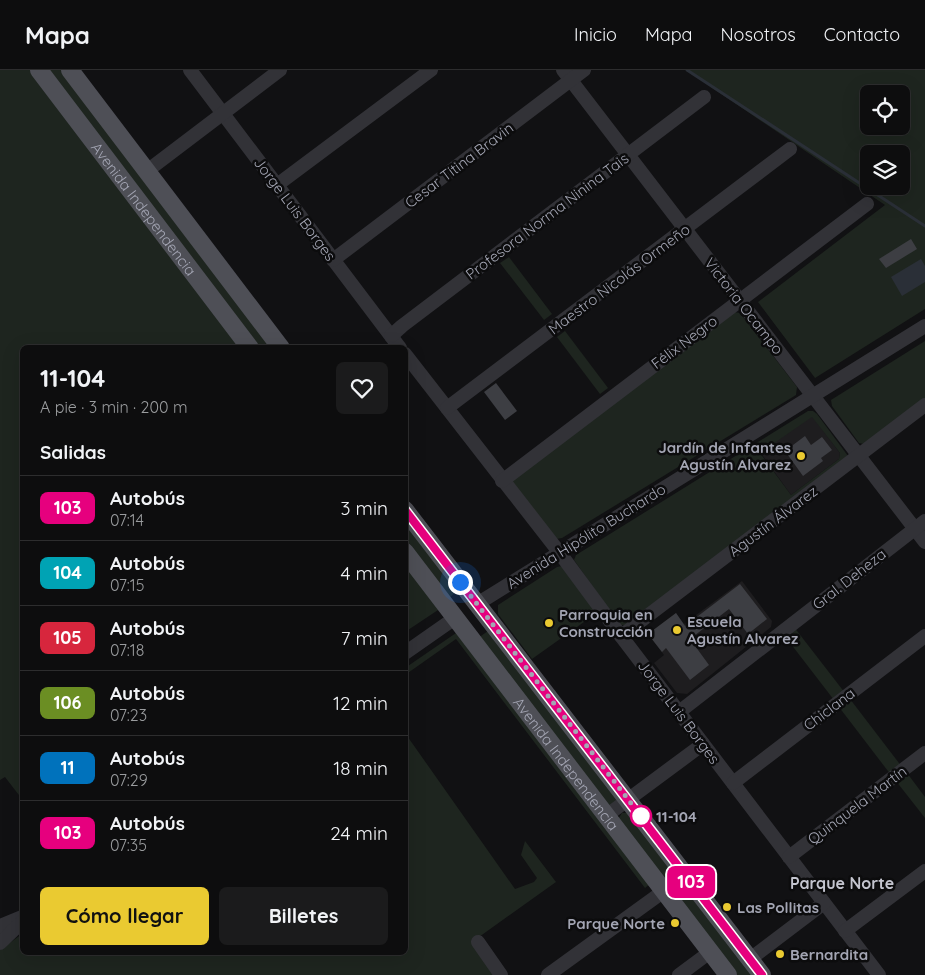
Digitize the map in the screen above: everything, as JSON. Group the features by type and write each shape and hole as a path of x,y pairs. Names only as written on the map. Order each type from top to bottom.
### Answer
{"main road":[{"name":"Avenida Independencia","path":"39,70 248,345"},
{"name":"Avenida Independencia","path":"70,70 279,345"},
{"name":"Avenida Independencia","path":"408,514 762,975"},
{"name":"Avenida Independencia","path":"408,556 728,975"},
{"path":"457,600 479,606 483,626 478,630 457,621 457,600"}],"street":[{"name":"Jorge Luis Borges","path":"190,70 395,342"},
{"path":"147,171 280,70"},
{"path":"277,186 431,70"},
{"name":"Cesar Titina Bravin","path":"333,260 567,75 584,70"},
{"name":"Victoria Ocampo","path":"567,75 859,456 920,525 925,542"},
{"name":"Profesora Norma Ninina Tais","path":"395,342 402,326 704,97"},
{"name":"Maestro Nicolás Ormeño","path":"447,408 790,149"},
{"name":"Félix Negro","path":"502,480 867,204"},
{"name":"Avenida Hipólito Buchardo","path":"479,606 559,552 925,326"},
{"name":"Jorge Luis Borges","path":"408,358 559,552 879,975"},
{"name":"Agustín Álvarez","path":"621,636 925,405"},
{"name":"Gral. Deheza","path":"679,712 920,525"},
{"path":"408,651 457,621"},
{"name":"Chiclana","path":"733,783 925,636"},
{"path":"606,816 704,744"},
{"name":"Quinquela Martín","path":"789,857 925,753"},
{"path":"845,931 925,871"},
{"path":"548,975 686,875"},
{"path":"750,959 824,903"},
{"path":"0,926 20,918"},
{"path":"0,943 20,924"},
{"path":"478,942 501,975"},
{"path":"679,975 710,952"}],"shaded area":[{"path":"0,70 31,70 240,345 20,345 20,796 5,777 0,780"},
{"path":"48,70 62,70 271,345 256,345"},
{"path":"686,70 925,70 925,309 815,378 758,302 885,205 870,195 910,195 910,145 860,145 860,188"},
{"path":"509,257 552,314 544,320 500,263"},
{"path":"921,259 925,266 925,282 902,296 891,277"},
{"path":"734,312 740,313 797,387 796,395 562,538 556,539 510,480"},
{"path":"565,331 608,388 600,394 557,337"},
{"path":"925,341 925,399 864,444 859,443 832,406 831,400"},
{"path":"808,411 813,411 817,414 848,456 628,625 620,625 574,560 576,555","holes":["812,417 840,453 839,459 791,495 760,453"]},
{"name":"Jardín de Infantes Agustín Alvarez","path":"812,416 840,453 839,459 791,495 760,452"},
{"path":"408,523 457,591 449,598 408,544"},
{"path":"408,565 441,608 408,630"},
{"path":"562,566 598,612 532,659 498,614 498,605 557,567"},
{"path":"742,581 772,621 771,627 687,694 677,693 654,663 664,655 648,634 676,613 684,624"},
{"path":"794,627 845,693 834,700 784,635"},
{"path":"488,631 616,796 617,800 609,806 478,638"},
{"path":"456,633 650,884 645,888 456,639 408,673 408,666"},
{"path":"850,699 902,767 891,775 839,707"},
{"path":"408,737 515,889 534,882 537,878 521,855 525,841 556,882 472,942 495,975 0,975 0,950 20,935 20,955 408,955"},
{"path":"907,773 925,797 925,818 896,781"},
{"path":"622,813 628,813 674,874 668,880 665,880 618,819"},
{"path":"682,885 754,975 734,975 674,890"}],"building":[{"path":"911,239 917,249 886,268 879,259"},
{"path":"496,383 517,411 505,420 484,392"},
{"path":"805,436 811,445 822,437 832,450 821,458 823,461 803,476 785,451"},
{"name":"Escuela Agustín Alvarez","path":"740,584 767,619 748,634 729,609 690,639 709,665 690,680 666,648 662,652 648,634 676,613 685,626"}],"waterway":[{"path":"687,70 925,226"}],"bus line":[{"name":"103","path":"408,514 762,975"}],"place":[{"name":"Jardín de Infantes Agustín Alvarez","path":"801,456"},
{"name":"Parroquia en Construcción","path":"549,623"},
{"name":"Escuela Agustín Alvarez","path":"677,630"},
{"name":"11-104","path":"641,816"},
{"name":"Las Pollitas","path":"727,907"},
{"name":"Parque Norte","path":"675,923"},
{"name":"Bernardita","path":"780,954"}],"district":[{"name":"Parque Norte","path":"842,883"}],"route":[{"path":"460,582 641,816"}]}
